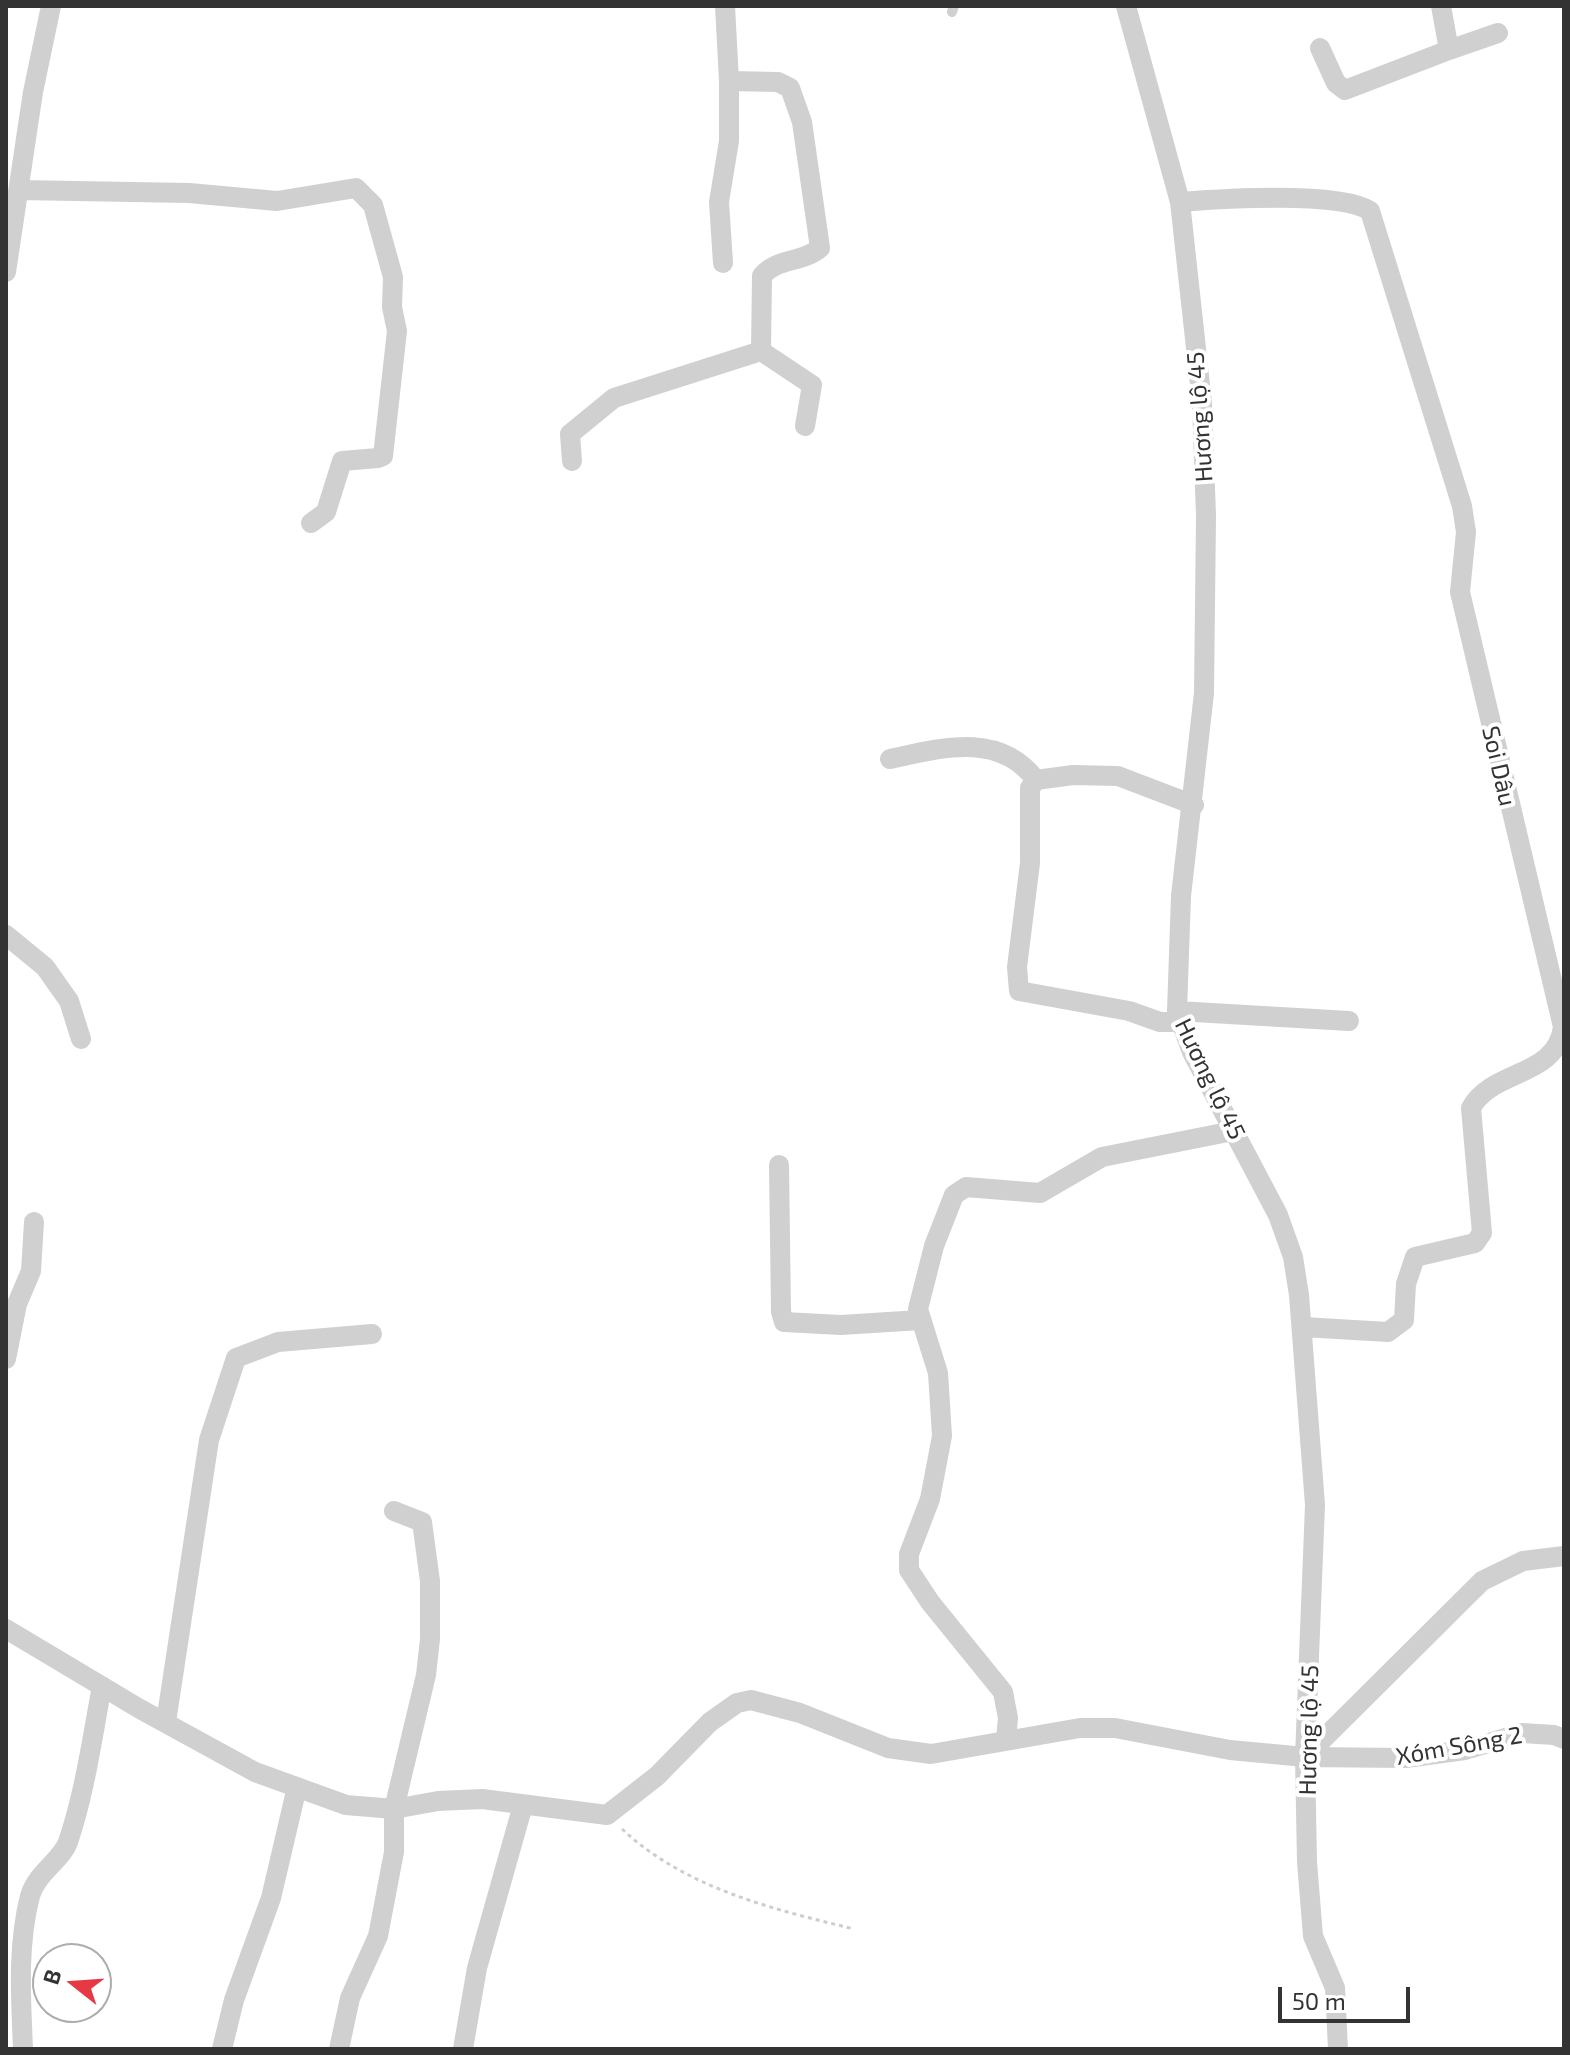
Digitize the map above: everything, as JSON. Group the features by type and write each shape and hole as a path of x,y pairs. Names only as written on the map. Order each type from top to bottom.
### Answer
{"street":[{"path":"6,272 33,92 51,6"},
{"path":"723,263 719,202 729,141 725,6"},
{"name":"Hương lộ 45","path":"1126,6 1180,202 1202,403 1206,516 1204,693 1194,805 1181,896 1178,1017 1293,1257 1303,1327 1315,1505 1305,1757 1313,1936 1335,1988 1338,2049"},
{"path":"1441,6 1449,50"},
{"path":"1320,48 1336,83 1345,90 1498,33"},
{"path":"729,81 778,82 790,88 802,122 820,248 801,260 769,268 762,276 761,351"},
{"path":"19,190 189,193 277,201 356,188 365,193 376,213 393,277 392,307 397,331 389,385 386,445 383,456 378,458 342,461 326,512 311,523"},
{"name":"Soi Dâu","path":"1180,202 1326,200 1358,203 1370,211 1462,506 1466,532 1460,592 1563,1027 1561,1043 1541,1064 1478,1095 1471,1108 1482,1233 1475,1243 1415,1257 1406,1284 1404,1320 1388,1332 1303,1327"},
{"path":"761,351 812,385 805,426"},
{"path":"572,461 570,434 614,398 761,351"},
{"path":"890,759 971,745 1000,752 1026,767 1036,780"},
{"path":"1194,805 1118,776 1073,775 1036,780 1030,788 1030,863 1017,967 1019,991 1129,1011 1160,1022 1178,1017 1349,1021"},
{"path":"6,935 45,967 69,1001 81,1039"},
{"path":"1006,1740 1008,1718 1003,1692 930,1602 909,1570 909,1554 930,1499 942,1436 938,1373 920,1320 920,1294 934,1246 954,1195 966,1187 1040,1193 1102,1157 1233,1131"},
{"path":"779,1165 781,1312 784,1322 841,1325 920,1320"},
{"path":"6,1359 17,1304 31,1271 34,1222"},
{"path":"166,1722 209,1440 236,1358 278,1342 372,1334"},
{"path":"339,2049 350,1998 378,1936 394,1852 394,1809 426,1675 430,1610 428,1541 422,1522 394,1511"},
{"path":"1305,1757 1482,1581 1523,1561 1564,1556"},
{"path":"6,1629 255,1772 346,1805 394,1809 438,1801 482,1799 582,1809 607,1815"},
{"path":"23,2049 21,1953 30,1896 47,1865 67,1847 89,1765 102,1686"},
{"name":"Xóm Sông 2","path":"607,1815 657,1776 710,1722 737,1703 751,1700 800,1713 888,1748 931,1754 1067,1729 1115,1728 1230,1750 1305,1757 1406,1758 1465,1750 1522,1733 1554,1735 1564,1739"},
{"path":"222,2049 234,2000 271,1898 297,1787"},
{"path":"463,2049 477,1968 523,1805"}],"path":[{"path":"607,1815 651,1856 757,1905 854,1929"}]}
